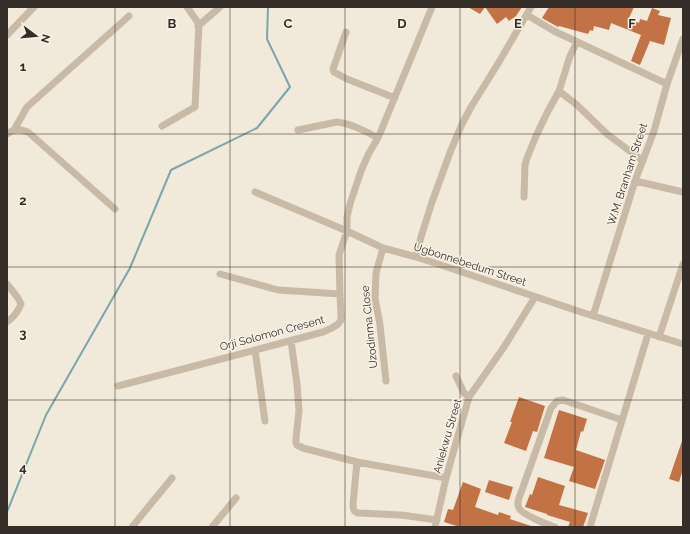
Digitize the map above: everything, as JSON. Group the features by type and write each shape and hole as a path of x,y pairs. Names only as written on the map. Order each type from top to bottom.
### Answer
{"street":[{"path":"7,35 34,7"},
{"path":"162,126 195,107 198,24 187,7"},
{"path":"198,26 220,7"},
{"name":"Orji Solomon Cresent","path":"118,386 323,332 338,324 341,320 340,255 347,231 347,217 350,204 361,171 378,138 432,7"},
{"path":"416,257 432,202 450,150 471,107 531,7"},
{"path":"527,15 554,31 667,84"},
{"path":"14,130 27,107 129,16"},
{"path":"346,32 333,69 334,72 354,82 395,98"},
{"name":"W.M. Branham Street","path":"593,316 636,181 652,137 667,84 683,39"},
{"path":"524,197 525,165 527,158 536,136 559,91 570,56 577,42"},
{"path":"559,91 577,105 607,134 643,161"},
{"path":"298,130 338,122 354,127 378,138"},
{"path":"7,134 14,130 20,129 28,132 115,210"},
{"path":"636,181 683,192"},
{"name":"Ugbonnebedum Street","path":"255,192 383,248 416,257 534,297 683,344"},
{"name":"Uzodinma Close","path":"383,248 376,273 375,298 380,325 386,381"},
{"path":"659,337 683,264"},
{"path":"220,274 278,290 340,294"},
{"path":"7,284 21,304 13,318 7,322"},
{"name":"Aniekwu Street","path":"436,524 446,478 469,398 504,347 534,297"},
{"path":"590,527 648,334"},
{"path":"291,341 299,411 296,443 298,445 303,448 357,462 446,478"},
{"path":"255,350 265,421"},
{"path":"456,376 464,393 469,398"},
{"path":"555,527 529,516 518,508 518,502 551,408 557,401 563,400 622,420"},
{"path":"357,462 353,504 353,510 355,512 401,515 436,524"},
{"path":"132,527 172,478"},
{"path":"212,527 236,498"}],"building":[{"path":"468,7 485,7 480,14"},
{"path":"485,7 522,7 516,16 509,21 506,17 497,24"},
{"path":"549,7 634,7 629,18 639,23 640,19 647,21 652,8 660,11 658,15 671,18 664,45 650,41 640,65 631,61 641,35 611,23 609,30 594,26 593,31 590,30 588,34 559,26 558,27 542,18"},
{"path":"519,397 545,406 537,432 533,431 526,451 504,443"},
{"path":"559,410 587,419 583,432 581,431 576,450 605,460 595,489 569,481 574,467 544,458"},
{"path":"682,441 683,469 679,482 669,479"},
{"path":"538,477 565,486 559,505 588,513 583,527 568,527 570,522 525,507 530,494 532,495"},
{"path":"489,480 513,487 509,500 485,492"},
{"path":"463,482 481,489 475,507 498,515 499,512 511,516 510,519 531,527 460,527 444,522 448,509 453,510"}],"waterway":[{"path":"7,512 46,415 130,268 171,170 257,128 290,87 267,39 268,7"}]}
